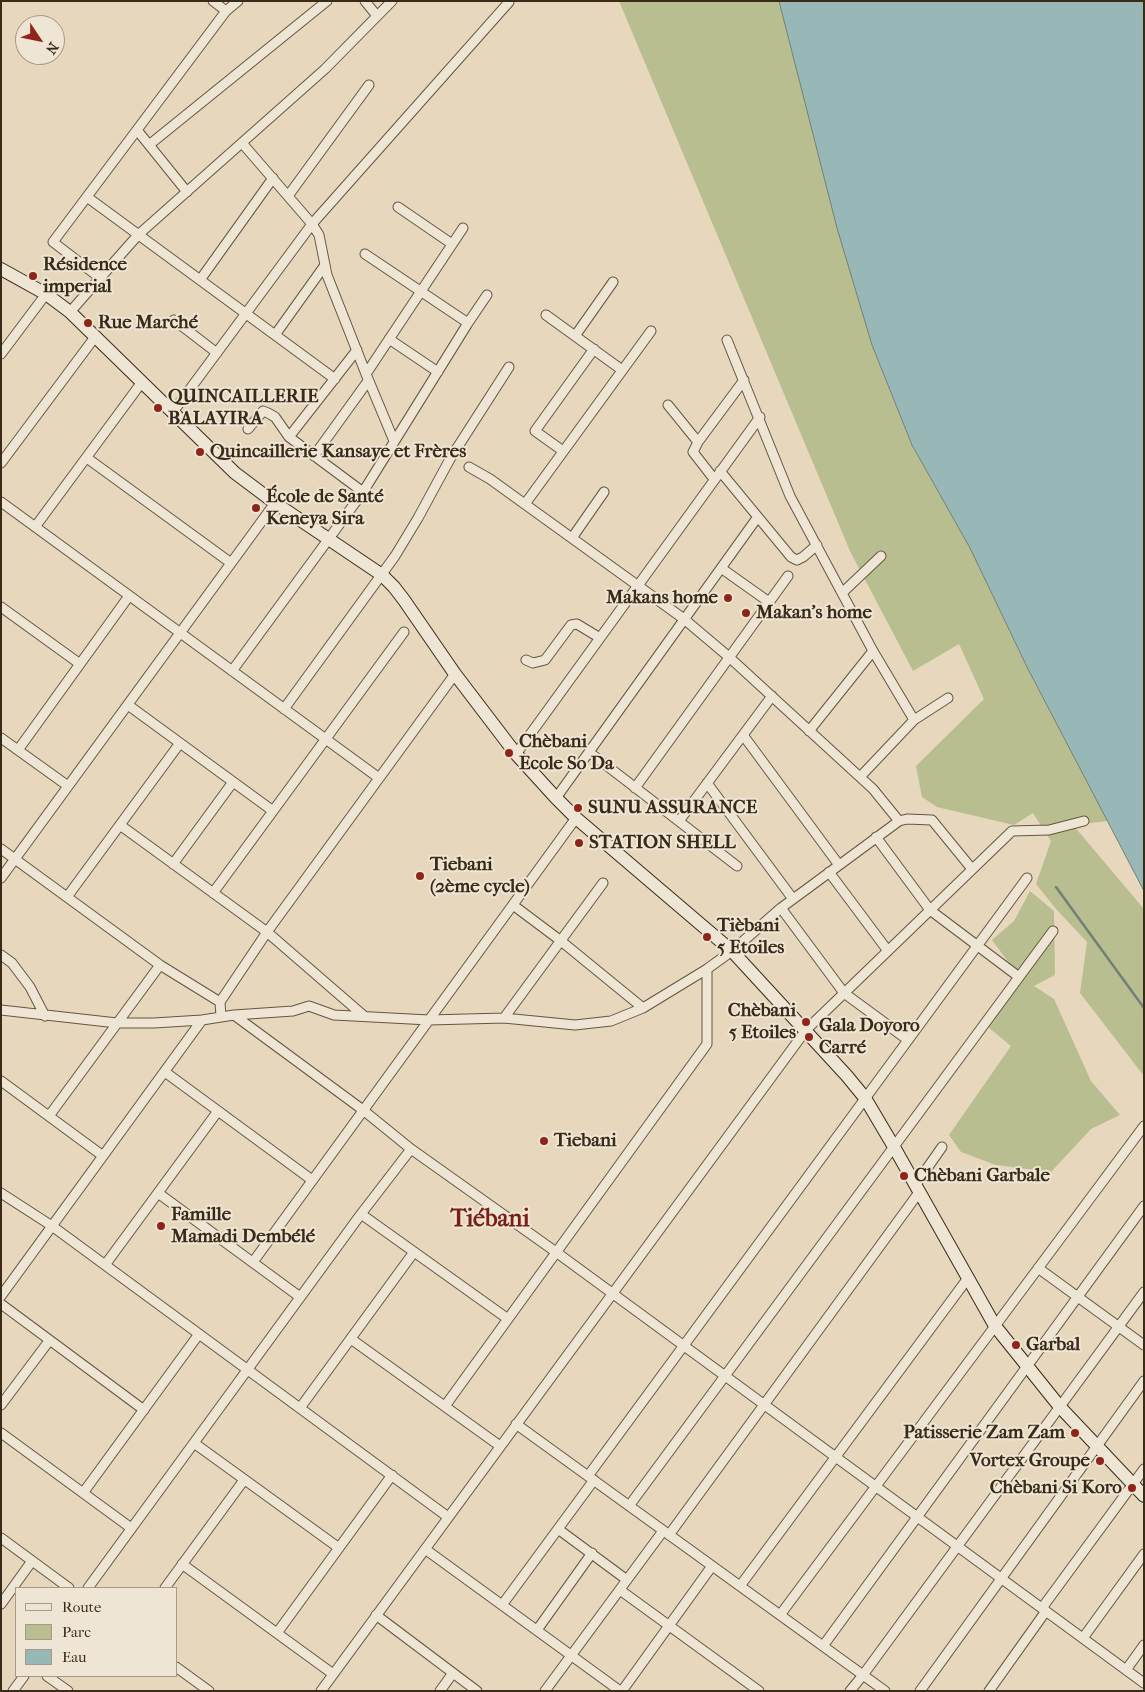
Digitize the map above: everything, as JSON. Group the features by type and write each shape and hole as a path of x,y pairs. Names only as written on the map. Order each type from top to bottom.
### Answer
{"main road":[{"path":"1,269 46,294 70,312 234,473 328,540 382,575 404,600 455,674 516,754 556,798 576,818 732,951 806,1030 865,1098 995,1326 1060,1407 1144,1496"}],"street":[{"path":"213,1 226,11"},
{"path":"100,278 53,242 226,11 238,1"},
{"path":"149,145 327,1"},
{"path":"365,1 377,16"},
{"path":"70,312 138,235 325,69 392,1"},
{"path":"172,412 312,224 509,2"},
{"path":"288,196 369,85"},
{"path":"137,130 187,192"},
{"path":"242,142 312,224 319,235 327,275 394,441"},
{"path":"200,280 273,178"},
{"path":"87,197 335,379"},
{"path":"398,207 452,244"},
{"path":"314,456 367,378 389,339 463,228"},
{"path":"365,254 468,323"},
{"path":"275,335 325,265"},
{"path":"575,336 613,282"},
{"path":"1,354 46,294"},
{"path":"232,671 363,492 487,295"},
{"path":"546,315 622,370"},
{"path":"174,320 217,353"},
{"path":"525,504 650,331"},
{"path":"1,463 95,337"},
{"path":"389,339 438,372"},
{"path":"727,340 760,417 790,496 874,651 914,720"},
{"path":"563,451 535,431 594,349"},
{"path":"290,437 357,350"},
{"path":"284,709 395,556 450,460 509,366"},
{"path":"714,479 693,452 698,442 744,380"},
{"path":"35,527 142,382"},
{"path":"668,405 698,442"},
{"path":"248,429 263,410 275,417 290,437 363,492"},
{"path":"516,754 760,417"},
{"path":"87,458 231,563"},
{"path":"469,467 490,479 684,619 729,657 873,789 899,821"},
{"path":"720,471 791,557 796,560 817,546"},
{"path":"572,538 604,492"},
{"path":"1,502 379,778"},
{"path":"1,878 275,503"},
{"path":"556,798 758,518"},
{"path":"842,592 881,556"},
{"path":"722,568 769,602"},
{"path":"635,788 788,576"},
{"path":"18,750 129,596"},
{"path":"1,607 80,664"},
{"path":"526,660 533,663 546,660 571,625 577,624 600,638"},
{"path":"213,893 404,632"},
{"path":"810,731 874,651"},
{"path":"221,1017 220,1002 266,932 455,674"},
{"path":"678,821 772,696"},
{"path":"860,777 914,720 948,698"},
{"path":"128,705 272,811"},
{"path":"743,735 839,865"},
{"path":"1,738 68,786"},
{"path":"67,897 180,743"},
{"path":"589,752 737,866"},
{"path":"173,864 233,782"},
{"path":"707,783 793,899"},
{"path":"252,1262 576,818"},
{"path":"1,1010 117,1023 202,1020 234,1015 293,1011 309,1006 334,1015 429,1020 504,1018 575,1025 611,1021 643,1008 707,969 732,951 781,908 899,821 907,819 932,820 972,869"},
{"path":"321,1691 806,1030 1012,831 1049,830 1084,821"},
{"path":"120,825 266,932 364,1016"},
{"path":"876,837 930,910 1019,977"},
{"path":"1,849 160,965 220,1002"},
{"path":"829,872 888,950"},
{"path":"502,1605 558,1529 591,1478 684,1345 1027,878"},
{"path":"504,1018 603,883"},
{"path":"513,905 561,940 643,1008"},
{"path":"781,908 844,993 908,1040"},
{"path":"629,1506 1053,931"},
{"path":"1,955 12,963 30,987 45,1016"},
{"path":"49,1116 160,965"},
{"path":"445,1406 707,1044 707,969"},
{"path":"234,1015 363,1110 412,1149 684,1345 1144,1683"},
{"path":"1,1296 202,1020"},
{"path":"164,1072 312,1180"},
{"path":"1,1081 103,1156"},
{"path":"105,1265 218,1111"},
{"path":"780,1615 1144,1126"},
{"path":"545,1691 627,1580 666,1533 765,1405 918,1188 942,1147"},
{"path":"89,1587 361,1214 412,1149"},
{"path":"1,1193 52,1226 448,1517"},
{"path":"158,1193 300,1297"},
{"path":"823,1646 1144,1206"},
{"path":"361,1214 508,1319"},
{"path":"300,1408 414,1252"},
{"path":"1038,1268 1144,1345"},
{"path":"740,1586 968,1278"},
{"path":"850,1691 864,1675 1144,1292"},
{"path":"1,1304 144,1410"},
{"path":"83,1493 199,1334"},
{"path":"351,1338 500,1446"},
{"path":"1,1406 49,1340"},
{"path":"920,1691 1144,1380"},
{"path":"516,1424 885,1691"},
{"path":"1,1433 132,1528"},
{"path":"194,1443 338,1548"},
{"path":"989,1691 1144,1468"},
{"path":"277,1633 392,1475"},
{"path":"166,1587 244,1480"},
{"path":"558,1529 627,1580"},
{"path":"1,1538 68,1587"},
{"path":"425,1549 621,1691 712,1566"},
{"path":"536,1630 592,1554"},
{"path":"1083,1638 1144,1554"},
{"path":"1,1604 32,1561"},
{"path":"182,1564 333,1674"},
{"path":"620,1590 759,1691"},
{"path":"376,1615 477,1691"},
{"path":"1126,1670 1144,1645"},
{"path":"178,1668 209,1691"},
{"path":"440,1691 453,1674"},
{"path":"13,1691 23,1677"},
{"path":"49,1677 68,1691"}],"green space":[{"path":"619,1 779,1 872,345 912,445 970,548 1027,667 1108,821 1073,825 1144,909 1144,1076 1080,993 1087,942 1036,884 1051,841 1033,813 1014,825 937,807 922,797 916,766 984,699 959,644 913,671 850,551"},
{"path":"1030,891 1054,911 1055,975 1034,986 1054,999 1091,1081 1120,1115 1091,1129 1051,1172 996,1165 961,1152 949,1135 1011,1046 988,1027 1015,971 992,940 1014,921"}],"water":[{"path":"779,1 1144,1 1144,891 1027,667 970,548 912,445 872,345 837,228"}],"waterway":[{"path":"1056,887 1144,1008"}],"place":[{"name":"Résidence imperial","path":"33,276"},
{"name":"Rue Marché","path":"88,323"},
{"name":"QUINCAILLERIE BALAYIRA","path":"158,408"},
{"name":"Quincaillerie Kansaye et Frères","path":"200,452"},
{"name":"École de Santé Keneya Sira","path":"256,508"},
{"name":"Makans home","path":"728,598"},
{"name":"Makan's home","path":"746,613"},
{"name":"Chèbani Ecole So Da","path":"509,753"},
{"name":"SUNU ASSURANCE","path":"578,808"},
{"name":"STATION SHELL","path":"579,843"},
{"name":"Tiebani (2ème cycle)","path":"420,876"},
{"name":"Tièbani 5 Etoiles","path":"707,937"},
{"name":"Chèbani 5 Etoiles","path":"806,1022"},
{"name":"Gala Doyoro Carré","path":"809,1037"},
{"name":"Tiebani","path":"544,1141"},
{"name":"Chèbani Garbale","path":"904,1176"},
{"name":"Famille Mamadi Dembélé","path":"161,1226"},
{"name":"Garbal","path":"1016,1345"},
{"name":"Patisserie Zam Zam","path":"1075,1433"},
{"name":"Vortex Groupe","path":"1100,1461"},
{"name":"Chèbani Si Koro","path":"1132,1488"}],"district":[{"name":"Tiébani","path":"490,1220"}]}
